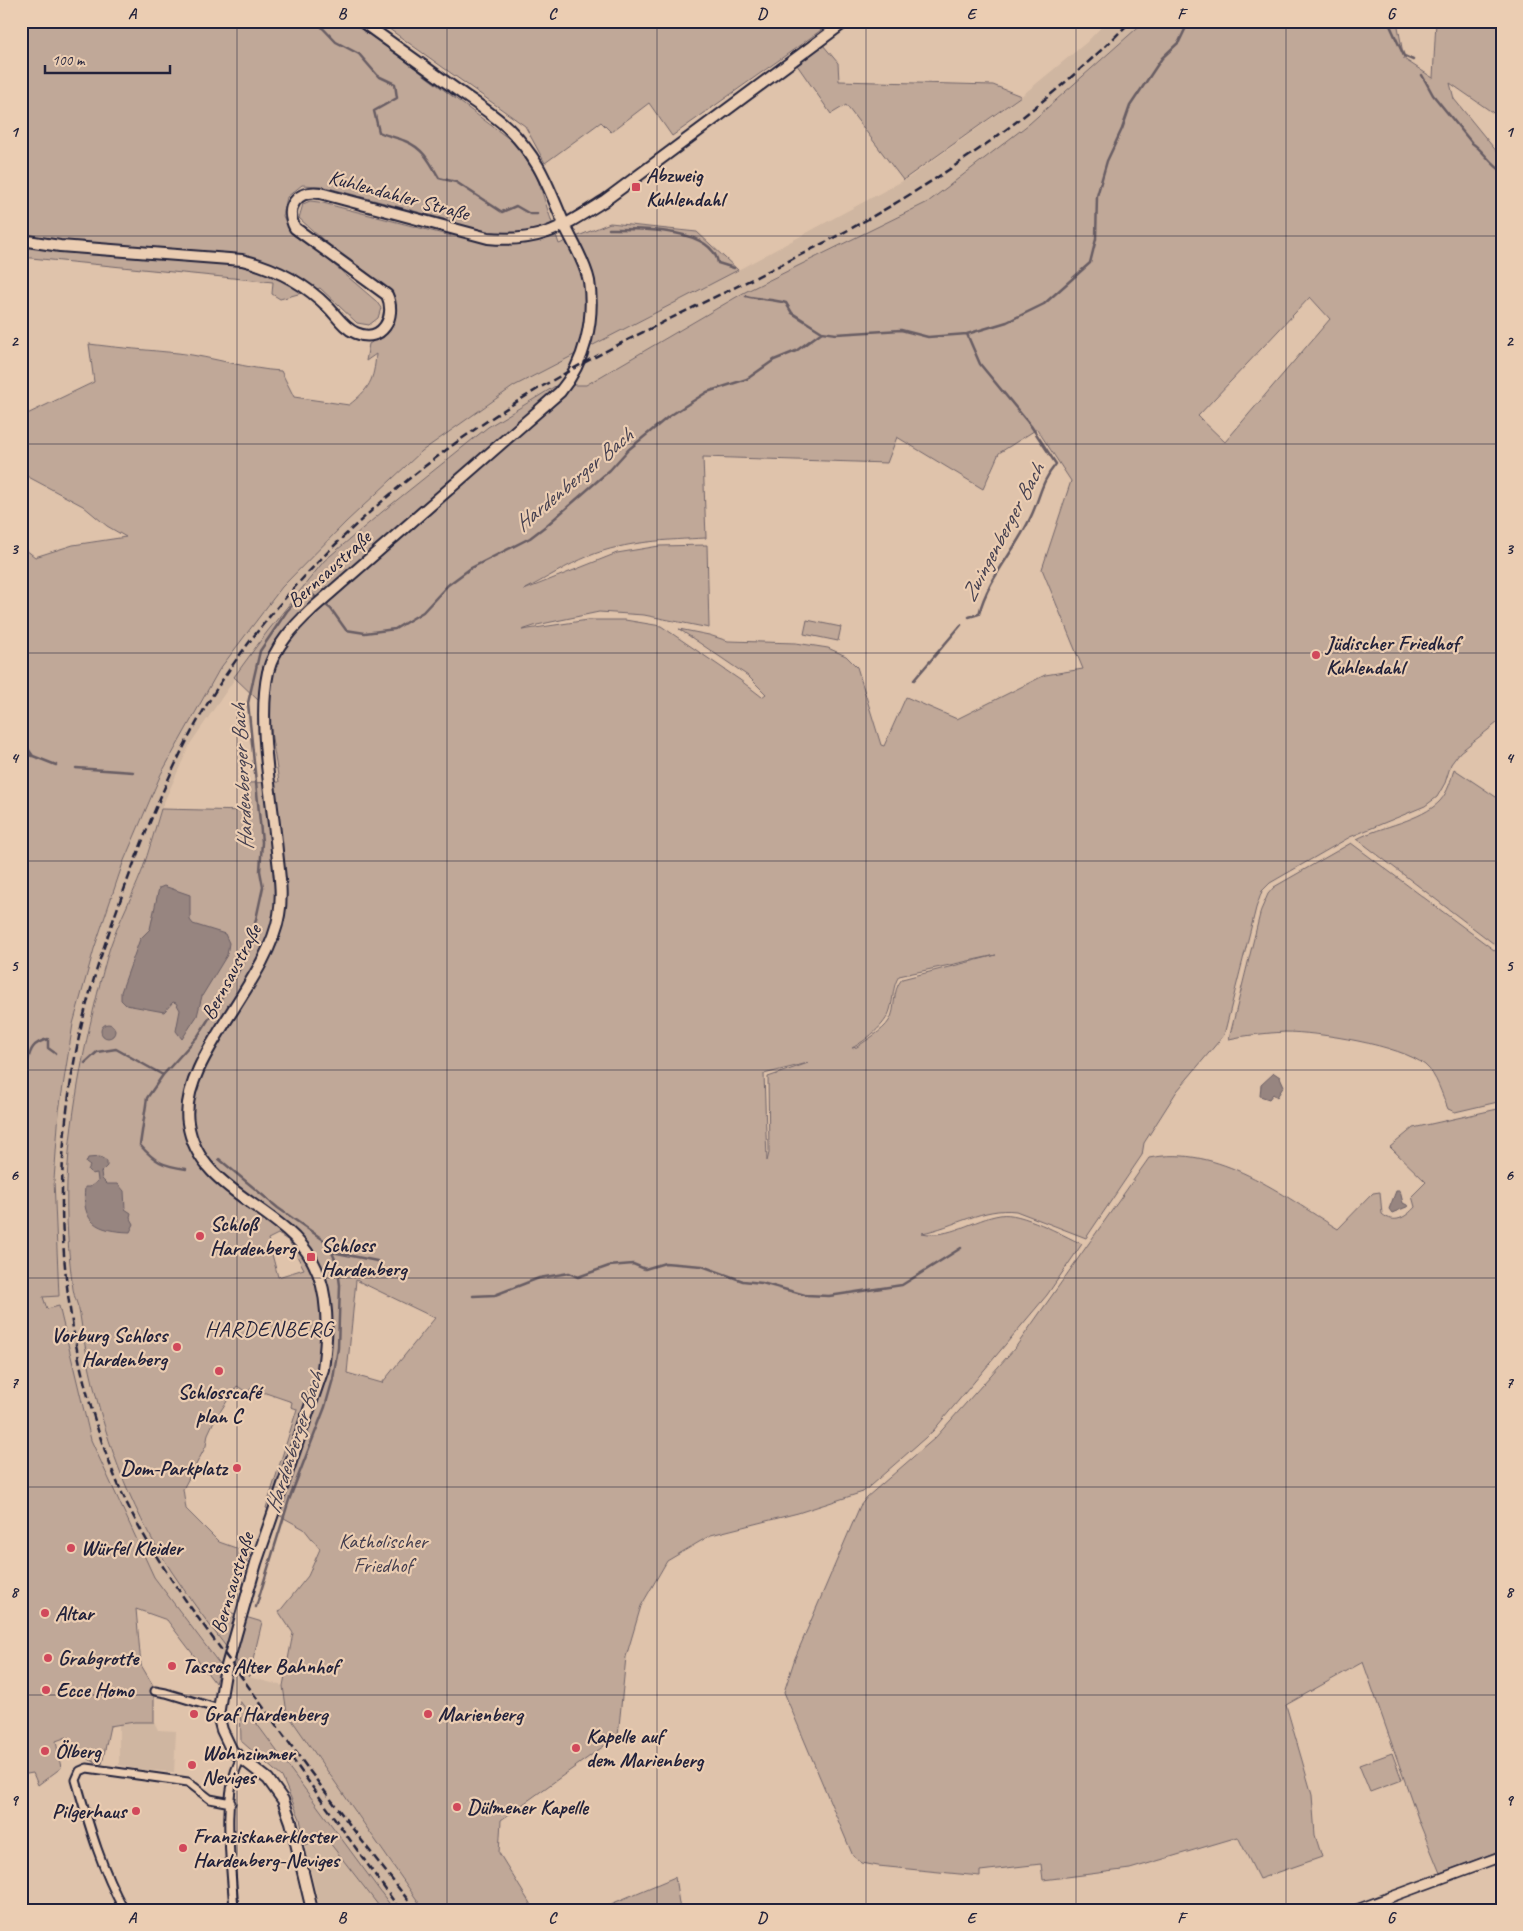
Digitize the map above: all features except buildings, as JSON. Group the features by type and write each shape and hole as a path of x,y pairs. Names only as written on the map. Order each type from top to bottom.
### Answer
{"main road":[{"name":"Bernsaustraße","path":"312,1910 291,1822 283,1800 268,1779 240,1759 226,1740 220,1723 218,1709 229,1658 256,1563 319,1383 327,1341 326,1311 322,1289 311,1258 295,1237 218,1178 204,1162 195,1146 188,1123 188,1098 193,1081 258,970 277,930 282,894 264,719 269,670 276,654 287,634 324,597 560,392 570,380 580,359 590,318 588,280 552,192 538,165 506,127 361,21"},
{"name":"Kuhlendahler Straße","path":"21,240 60,246 242,260 257,264 296,281 317,297 352,331 368,336 376,334 389,321 391,315 387,295 295,228 291,220 290,210 292,204 300,195 306,192 320,193 488,238 526,239 564,225 604,201 846,21"}],"street":[{"path":"154,1691 218,1709"},
{"path":"234,1910 229,1824 234,1775 240,1759"},
{"path":"124,1910 109,1881 91,1834 76,1780 80,1771 87,1768 180,1780 196,1786 210,1799 230,1803"},
{"path":"1356,1910 1502,1856"}],"shaded area":[{"path":"1107,21 1145,21 1029,124 928,202 745,292 586,385 557,385 382,512 324,561 267,632 190,744 161,809 142,871 108,954 88,1031 75,1112 67,1180 68,1249 73,1292 80,1312 98,1403 119,1468 148,1531 177,1580 249,1677 283,1686 287,1713 424,1910 394,1910 240,1701 218,1675 221,1665 154,1577 91,1440 59,1307 47,1309 43,1296 59,1296 54,1180 59,1111 73,1024 94,949 123,863 161,774 219,670 282,587 346,522 422,451 514,386 738,270 910,177 1014,102 1087,42"},
{"path":"164,886 190,895 190,920 193,924 225,934 229,943 227,955 202,996 197,1016 182,1039 176,1031 180,1010 176,1003 173,1002 164,1012 126,1005 121,1000 121,992 140,939 150,929 159,888"},
{"path":"108,1024 113,1026 115,1031 113,1036 108,1038 103,1036 101,1031 103,1026"},
{"path":"1274,1073 1280,1077 1284,1086 1277,1097 1273,1094 1269,1099 1260,1096 1261,1085"},
{"path":"100,1157 107,1161 107,1166 101,1172 102,1179 107,1184 118,1184 124,1191 125,1209 131,1213 130,1217 134,1224 130,1232 108,1230 94,1223 89,1217 84,1199 85,1187 90,1187 98,1181 97,1173 92,1174 88,1170 90,1166 86,1163 88,1158"},
{"path":"1396,1191 1400,1191 1403,1203 1409,1206 1392,1213 1389,1209"},
{"path":"154,1722 158,1730 176,1731 174,1772 135,1769 119,1765 119,1723"},
{"path":"326,1838 382,1910 320,1910 305,1845"}],"green space":[{"path":"21,21 352,21 516,144 537,177 559,244 610,223 697,232 738,270 514,386 422,451 346,522 282,587 219,670 161,774 123,863 94,949 73,1024 59,1111 54,1180 59,1296 43,1297 47,1309 59,1306 91,1440 154,1577 221,1666 215,1683 167,1620 136,1609 141,1665 154,1687 154,1722 134,1722 110,1726 102,1764 86,1758 67,1737 56,1741 61,1768 38,1785 33,1773 21,1775 21,546 35,557 73,545 126,537 107,526 83,506 21,473 21,417 94,382 89,344 178,353 255,368 281,371 294,397 349,405 366,389 372,378 376,354 366,361 369,344 386,331 394,317 393,304 387,292 376,280 325,241 299,218 303,204 310,201 319,202 451,236 444,219 321,186 302,185 287,197 283,216 293,235 326,258 376,301 381,308 378,318 369,325 357,323 320,288 280,299 272,294 273,282 21,257"},
{"path":"378,21 834,21 672,136 649,103 611,132 601,122 545,163 525,126"},
{"name":"Katholischer Friedhof","path":"1145,21 1397,21 1404,59 1433,78 1436,21 1502,21 1502,119 1450,83 1454,99 1502,158 1502,719 1460,752 1451,764 1445,783 1437,797 1425,806 1350,837 1270,883 1262,891 1224,1035 1177,1091 1144,1143 1142,1155 1086,1238 1016,1211 992,1212 922,1233 932,1234 952,1231 990,1217 1009,1215 1030,1220 1082,1244 1047,1295 933,1431 863,1492 798,1513 711,1535 667,1561 641,1606 626,1657 618,1736 501,1820 499,1853 534,1910 424,1910 287,1713 283,1686 293,1633 279,1612 308,1576 320,1549 304,1529 266,1508 297,1409 291,1407 292,1402 251,1388 248,1393 237,1386 214,1421 208,1434 206,1446 183,1489 186,1509 219,1542 250,1553 229,1612 262,1622 249,1677 196,1606 159,1551 135,1507 114,1454 97,1399 74,1296 67,1222 69,1154 76,1097 93,1011 110,946 142,871 161,809 248,811 248,783 279,782 269,719 259,701 234,677 267,632 324,561 488,427 557,385 586,385 745,292 928,202 1029,124","holes":["1310,297 1330,319 1225,442 1198,416","1037,429 1071,481 1042,569 1083,669 1045,675 957,719 906,697 884,746 881,745 857,667 846,656 828,648 796,643 728,641 679,629 748,676 766,694 762,697 661,626 625,620 588,620 522,630 599,612 644,615 709,628 707,545 659,546 617,553 524,590 589,556 603,551 647,542 706,538 703,457 887,463 897,437 983,489 999,453","996,955 902,979 896,989 893,1011 889,1021 874,1035 857,1047 852,1048 869,1037 888,1016 899,976","808,1063 768,1077 769,1153 767,1161 764,1074","278,1234 289,1241 304,1269 278,1277 268,1239","356,1280 435,1318 382,1383 347,1373"]},
{"path":"823,45 838,63 839,81 993,85 1021,96 903,180 846,105 831,114 797,65"},
{"path":"807,620 841,627 838,641 804,634"},
{"path":"1454,769 1502,801 1502,950 1357,839 1422,814 1432,808 1445,794"},
{"path":"1351,843 1502,956 1502,1101 1455,1112 1448,1109 1436,1080 1425,1065 1398,1051 1358,1041 1317,1034 1285,1032 1229,1039 1261,910 1268,894 1274,887"},
{"path":"1502,1108 1502,1850 1440,1873 1420,1824 1363,1662 1286,1705 1312,1795 1315,1835 1322,1857 1259,1879 1238,1837 1130,1869 1043,1880 1041,1864 980,1871 980,1876 878,1866 862,1863 853,1856 784,1692 795,1658 860,1506 867,1497 935,1438 1015,1348 1149,1158 1175,1156 1200,1158 1225,1165 1272,1188 1338,1229 1373,1193 1380,1192 1382,1214 1391,1219 1404,1217 1415,1207 1412,1196 1426,1182 1390,1147 1413,1128"},
{"path":"240,1701 394,1910 382,1910 326,1838 305,1845 300,1819 282,1777 241,1741"},
{"path":"1392,1753 1402,1780 1370,1792 1359,1765"},
{"path":"675,1877 680,1910 604,1910 611,1904"}],"waterway":[{"path":"316,21 336,42 359,54 378,76 395,84 397,98 374,111 379,132 417,147 439,178 456,182 502,212 516,206 530,214 537,214"},
{"name":"Hardenberger Bach","path":"323,603 331,609 346,630 365,633 395,629 423,612 448,585 471,568 530,538 547,525 610,470 628,450 668,417 707,392 747,379 774,360 796,351 822,332 836,334 901,330 928,337 967,334 1007,322 1044,304 1090,263 1096,239 1097,196 1107,161 1130,106 1162,58 1179,42 1189,21"},
{"path":"1388,21 1404,56 1413,60"},
{"path":"1422,75 1433,95 1472,143 1502,171"},
{"path":"609,229 654,230 688,236 702,242 713,251 718,263 734,268"},
{"path":"746,296 786,303 792,313 822,332"},
{"name":"Zwingenberger Bach","path":"967,334 980,364 1031,426 1056,464 1045,482 1027,525 989,588 979,614 969,617"},
{"name":"Hardenberger Bach","path":"186,1169 160,1162 150,1156 140,1145 147,1098 163,1075 198,1036 241,967 250,947 263,887 260,871 262,842 248,703 260,651 287,611 301,595 313,595 318,599"},
{"name":"Zwingenberger Bach","path":"914,680 961,625"},
{"path":"21,739 33,756 56,765"},
{"path":"21,753 32,756"},
{"path":"76,768 133,772"},
{"path":"21,1076 35,1045 48,1039 48,1048 55,1053"},
{"path":"85,1063 97,1052 116,1049 163,1075"},
{"name":"Hardenberger Bach","path":"219,1159 278,1208 328,1243 337,1264 340,1285 338,1348 333,1379 325,1407 289,1500 256,1607"},
{"path":"473,1296 495,1295 539,1278 569,1273 578,1277 609,1266 633,1264 645,1269 665,1263 702,1266 743,1281 762,1283 805,1295 829,1296 902,1285 961,1248"},
{"path":"332,1252 377,1261"}],"railway":[{"path":"416,1910 307,1767 206,1629 153,1551 137,1524 111,1467 80,1365 70,1312 64,1259 63,1153 68,1100 87,1004 106,941 138,853 170,774 196,724 225,676 250,641 307,573 338,542 404,483 474,430 565,374 611,348 803,254 926,185 998,136 1033,109 1067,81 1131,21"},
{"path":"291,1757 400,1910"}],"place":[{"name":"Abzweig Kuhlendahl","path":"636,187"},
{"name":"Jüdischer Friedhof Kuhlendahl","path":"1316,655"},
{"name":"Schloß Hardenberg","path":"200,1236"},
{"name":"Schloss Hardenberg","path":"311,1257"},
{"name":"Vorburg Schloss Hardenberg","path":"177,1347"},
{"name":"Schlosscafé plan C","path":"219,1371"},
{"name":"Dom-Parkplatz","path":"237,1468"},
{"name":"Würfel Kleider","path":"71,1548"},
{"name":"Altar","path":"45,1613"},
{"name":"Grabgrotte","path":"48,1658"},
{"name":"Tassos Alter Bahnhof","path":"172,1666"},
{"name":"Ecce Homo","path":"46,1690"},
{"name":"Graf Hardenberg","path":"194,1714"},
{"name":"Marienberg","path":"428,1714"},
{"name":"Kapelle auf dem Marienberg","path":"576,1748"},
{"name":"Ölberg","path":"45,1751"},
{"name":"Wohnzimmer Neviges","path":"192,1765"},
{"name":"Dülmener Kapelle","path":"457,1807"},
{"name":"Pilgerhaus","path":"136,1811"},
{"name":"Franziskanerkloster Hardenberg-Neviges","path":"183,1848"}],"district":[{"name":"HARDENBERG","path":"269,1328"}]}
